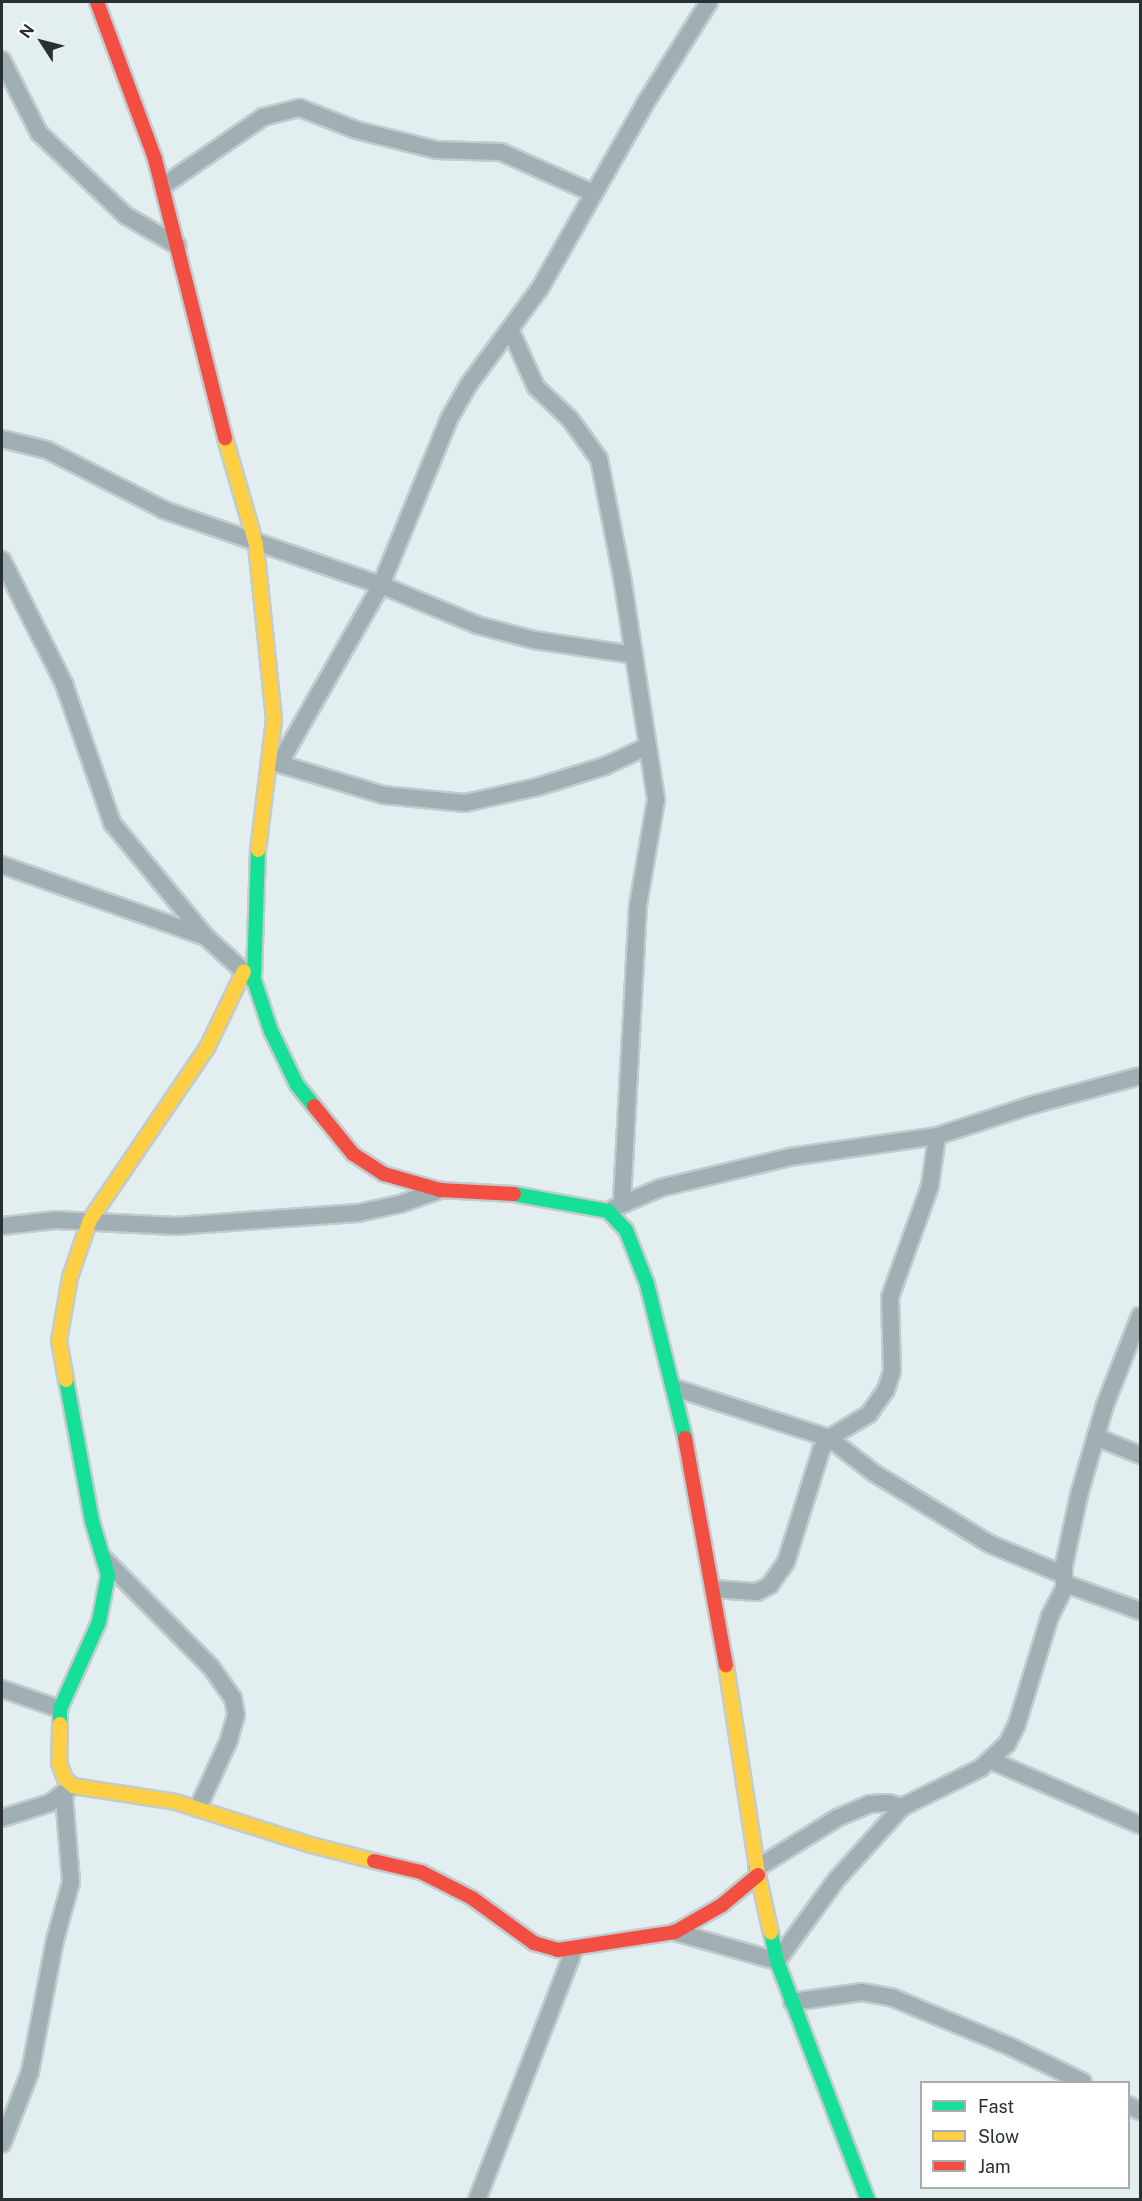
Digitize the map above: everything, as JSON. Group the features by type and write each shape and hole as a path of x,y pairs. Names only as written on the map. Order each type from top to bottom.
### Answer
{"street":[{"path":"97,2 163,186 239,493 256,545 271,667 274,762 256,868 249,976 271,1031 297,1085 353,1154 384,1174 440,1190 532,1195 615,1208 660,1188 790,1157 937,1136 1032,1105 1140,1076"},
{"path":"274,762 381,585 449,419 540,288 593,193 710,2"},
{"path":"2,60 39,133 125,215 178,246"},
{"path":"163,186 263,117 300,108 357,130 436,150 501,152 593,193"},
{"path":"510,329 536,387 570,419 599,459 634,655 656,800 638,905 615,1208 647,1284 675,1388 714,1589 758,1871 777,1961 868,2199"},
{"path":"2,439 47,450 164,510 256,545 381,585 485,627 534,640 634,655"},
{"path":"2,560 17,584 64,684 112,823 205,936 249,976"},
{"path":"274,762 383,795 465,803 537,787 604,766 648,746"},
{"path":"2,865 205,936"},
{"path":"2,2144 30,2072 55,1940 71,1882 69,1790 59,1763 60,1709 99,1622 108,1575 70,1416 59,1341 70,1277 90,1220 207,1048 249,976"},
{"path":"714,1589 757,1593 770,1585 786,1562 821,1450 829,1438 869,1414 886,1390 892,1371 890,1297 930,1186 937,1136"},
{"path":"2,1226 90,1220 175,1226 358,1213 400,1204 440,1190"},
{"path":"777,1961 836,1880 902,1807 981,1768 1007,1744 1017,1724 1050,1616 1065,1579 1079,1495 1096,1437 1140,1316"},
{"path":"675,1388 829,1438 874,1473 971,1533 1065,1579 1140,1611"},
{"path":"1096,1437 1140,1455"},
{"path":"102,1557 211,1667 233,1699 236,1715 229,1740 198,1808"},
{"path":"2,1689 60,1709"},
{"path":"990,1760 1140,1825"},
{"path":"2,1818 69,1790 198,1808 310,1845 421,1872 472,1898 534,1943 558,1950 574,1950 675,1932 722,1905 758,1871 837,1818 870,1804 902,1807"},
{"path":"675,1932 777,1961"},
{"path":"477,2199 574,1950"},
{"path":"792,2002 862,1992 891,1997 1009,2046 1081,2081"}],"traffic: fast":[{"path":"258,850 254,980 271,1031 297,1085 314,1106"},
{"path":"514,1194 608,1211 626,1230 647,1284 685,1438"},
{"path":"60,1724 60,1709 99,1622 108,1575 92,1521 66,1380"},
{"path":"771,1933 777,1961 868,2200"}],"traffic: slow":[{"path":"225,438 256,545 274,720 258,850"},
{"path":"66,1380 59,1341 70,1277 90,1220 207,1048 244,971"},
{"path":"726,1665 758,1875 771,1933"},
{"path":"60,1724 59,1763 65,1779 73,1786 176,1802 311,1845 374,1861"}],"traffic: jam":[{"path":"97,2 155,159 225,438"},
{"path":"314,1106 353,1154 384,1174 440,1190 514,1194"},
{"path":"685,1438 726,1665"},
{"path":"374,1861 421,1872 472,1898 534,1943 558,1950 675,1932 722,1905 758,1875"}]}
